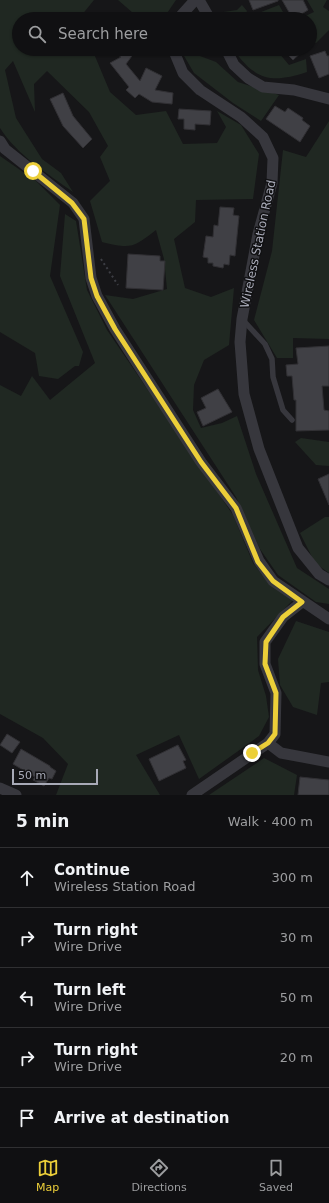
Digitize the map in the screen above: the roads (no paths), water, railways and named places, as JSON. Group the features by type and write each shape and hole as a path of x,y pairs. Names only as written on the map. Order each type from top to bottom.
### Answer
{"street":[{"path":"184,12 195,0"},
{"path":"199,0 206,12"},
{"name":"Wireless Station Road","path":"176,56 183,73 200,90 241,118 263,137 273,158 272,183 258,234 242,319 240,342 244,394 259,449 298,548 319,574 329,580"},
{"path":"230,56 234,65 248,78 264,87 294,90 329,99"},
{"path":"0,141 5,149 72,203 84,219 91,278 97,296 115,329 201,462 236,508 258,562 273,581 329,619"},
{"path":"192,795 268,743 275,734 276,693 265,664 266,642 283,617 302,602"},
{"path":"268,743 281,753 329,762"},
{"path":"0,788 16,795"}],"lane":[{"path":"242,319 265,344 272,358 273,377 283,410 292,420"}]}
